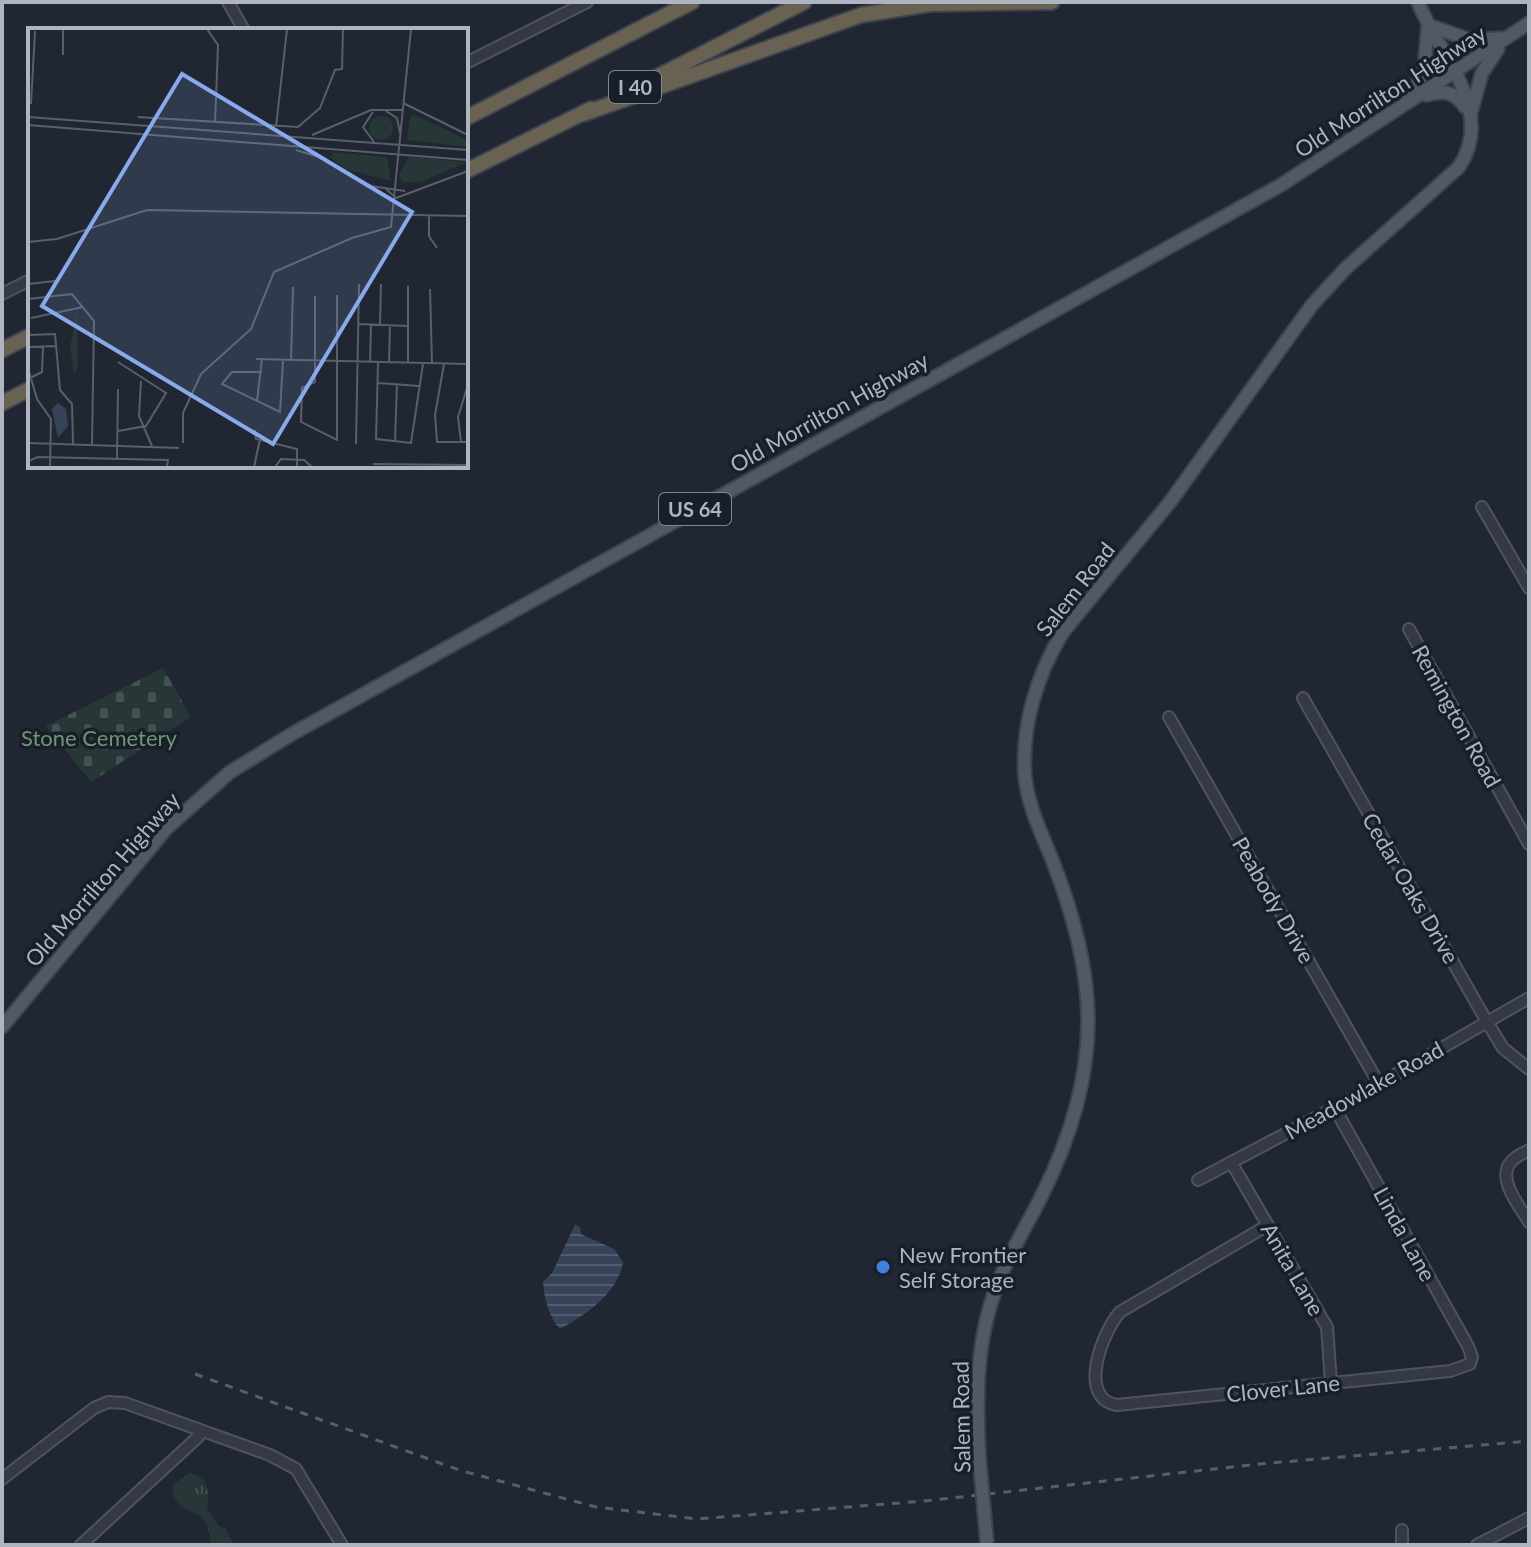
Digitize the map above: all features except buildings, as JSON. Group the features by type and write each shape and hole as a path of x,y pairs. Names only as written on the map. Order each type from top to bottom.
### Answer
{"highway":[{"name":"I 40","path":"468,117 692,2"},
{"name":"I 40","path":"468,170 804,2"},
{"path":"583,114 817,29 871,13 930,4 1052,2"},
{"path":"2,350 28,337"},
{"path":"2,403 28,390"}],"main road":[{"name":"Salem Road","path":"988,1544 979,1454 978,1370 992,1301 1001,1276 1058,1162 1079,1094 1087,1047 1088,1019 1079,941 1030,802 1025,776 1025,737 1050,653 1063,632 1170,502 1312,305 1345,269 1459,167 1468,154 1473,136 1456,71 1418,2"},
{"name":"Old Morrilton Highway","path":"2,1027 167,828 230,772 292,734 1281,185 1529,23"},
{"path":"1408,101 1424,71 1428,25 1470,40 1508,38"},
{"path":"1470,116 1482,73 1490,57 1508,38"},
{"path":"1408,101 1444,91 1457,97 1470,116"}],"street":[{"path":"228,2 243,28"},
{"path":"468,62 587,2"},
{"path":"2,294 28,281"},
{"path":"1482,507 1529,588"},
{"name":"Remington Road","path":"1409,629 1529,844"},
{"name":"Cedar Oaks Drive","path":"1303,698 1487,1022 1503,1048 1529,1069"},
{"name":"Peabody Drive","path":"1169,717 1379,1084"},
{"name":"Meadowlake Road","path":"1198,1180 1379,1084 1529,998"},
{"name":"Linda Lane","path":"1334,1107 1468,1346 1472,1362"},
{"path":"1529,1150 1510,1161 1506,1171 1507,1183 1529,1222"},
{"name":"Anita Lane","path":"1231,1162 1327,1327 1331,1383"},
{"name":"Clover Lane","path":"1268,1225 1120,1312 1109,1326 1098,1350 1098,1390 1107,1402 1117,1405 1450,1371 1472,1362"},
{"path":"2,1479 78,1418 108,1402 125,1403 270,1455 296,1469 342,1545"},
{"path":"81,1545 201,1431"},
{"path":"1477,1545 1529,1518"},
{"path":"1402,1530 1402,1545"}],"green space":[{"name":"Stone Cemetery","path":"163,668 191,717 91,782 46,726"},
{"path":"189,1473 201,1478 207,1486 207,1509 219,1526 225,1528 234,1545 211,1545 204,1520 179,1505 172,1486"}],"water":[{"path":"575,1225 580,1227 581,1234 614,1249 623,1262 608,1293 590,1310 560,1329 548,1307 543,1282 552,1273"}],"railway":[{"path":"195,1374 459,1470 596,1507 697,1519 924,1501 1259,1464 1529,1441"}],"place":[{"name":"New Frontier Self Storage","path":"883,1267"}]}
